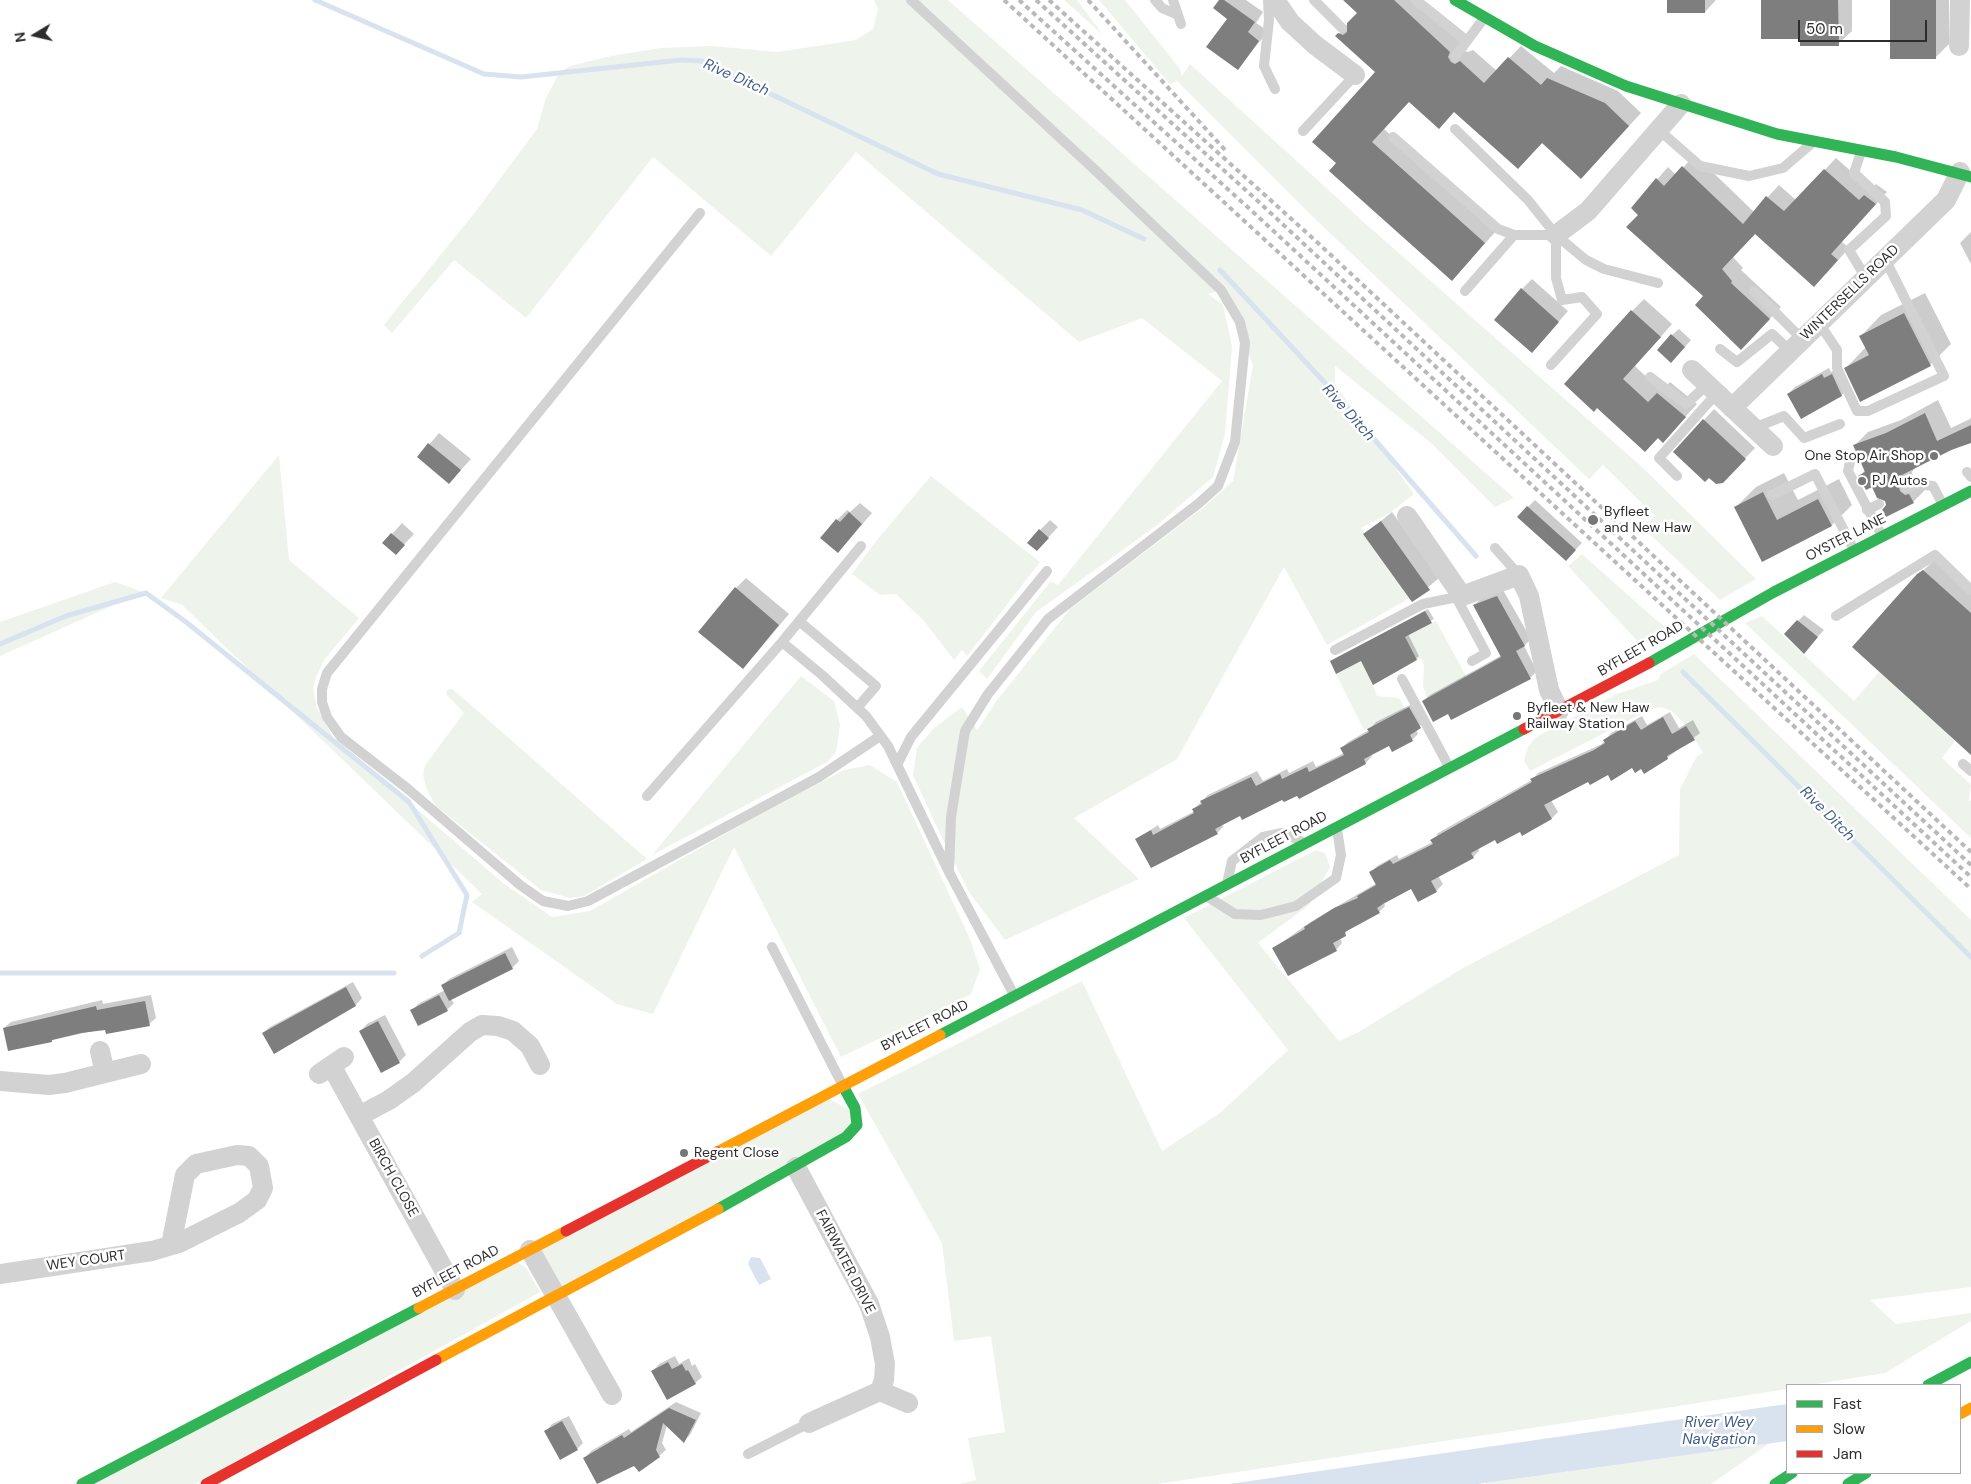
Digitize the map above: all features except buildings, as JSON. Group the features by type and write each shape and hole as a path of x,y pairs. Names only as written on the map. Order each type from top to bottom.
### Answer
{"main road":[{"name":"WINTERSELLS ROAD","path":"1455,0 1570,63 1626,86 1726,119 1814,142 1966,175"},
{"name":"OYSTER LANE","path":"1736,613 1882,536 1971,492"},
{"name":"BYFLEET ROAD","path":"82,1484 1307,844 1633,672 1736,613"},
{"path":"206,1484 796,1167 846,1137 857,1125 855,1108 843,1086"},
{"path":"1930,1384 1971,1362"},
{"path":"1775,1484 1790,1474"},
{"path":"1848,1484 1864,1474"}],"street":[{"path":"1276,0 1290,22 1315,45 1355,75"},
{"path":"1959,46 1960,0"},
{"path":"1556,235 1588,211 1681,104"},
{"name":"WINTERSELLS ROAD","path":"1732,408 1946,200 1966,175"},
{"path":"1692,370 1773,446"},
{"path":"1407,516 1459,597 1519,574 1529,596 1549,690 1559,711"},
{"path":"359,1116 389,1100 414,1083 470,1032 482,1025 498,1026 513,1031 530,1046 542,1064"},
{"path":"100,1052 105,1073"},
{"path":"0,1082 49,1085 141,1064"},
{"name":"BIRCH CLOSE","path":"331,1066 455,1290"},
{"name":"WEY COURT","path":"0,1274 152,1251 170,1246 223,1221 257,1200 263,1188 259,1166 249,1156 237,1154 196,1164 185,1175 170,1246"},
{"name":"FAIRWATER DRIVE","path":"796,1167 868,1304 880,1337 885,1364 884,1380 880,1391"},
{"path":"530,1250 612,1395"},
{"path":"809,1423 880,1391 908,1403"}],"lane":[{"path":"911,0 1094,169 1221,290 1240,322 1245,343 1235,442 1218,486 1198,504 1048,619 988,694 964,731 951,817 949,872"},
{"path":"1155,0 1162,8 1180,20 1173,0"},
{"path":"1268,0 1269,20 1264,66 1274,89"},
{"path":"1314,0 1342,28"},
{"path":"1416,0 1467,41"},
{"path":"1455,57 1485,17"},
{"path":"1302,131 1355,75"},
{"path":"1455,129 1528,200 1556,235 1586,260 1604,269 1658,283"},
{"path":"1658,130 1700,166 1749,176 1784,168 1814,142"},
{"path":"1393,138 1498,229 1514,235 1556,235"},
{"path":"1862,151 1854,173 1885,202 1886,216 1849,250 1866,278"},
{"path":"700,214 327,673 322,689 322,702 327,717 341,737 408,789 520,885 543,902 568,906 588,901 819,777 880,736"},
{"path":"1464,291 1514,235"},
{"path":"1551,365 1597,314 1582,297 1562,300 1556,278 1556,235"},
{"path":"1819,323 1837,350 1837,368 1857,411 1868,411 1944,376 1885,259"},
{"path":"1754,291 1796,345"},
{"path":"1720,349 1737,362 1772,334 1796,345"},
{"path":"1650,377 1686,404 1712,389"},
{"path":"1677,476 1659,458 1712,389"},
{"path":"1754,428 1784,416 1804,438 1840,424"},
{"path":"1851,458 1848,471 1882,536"},
{"path":"1772,495 1816,474 1855,551"},
{"path":"1906,488 1916,484 1933,486 1944,506"},
{"path":"1867,510 1879,504"},
{"path":"647,796 782,642 861,546"},
{"path":"1495,548 1519,574"},
{"path":"1836,616 1935,555 1971,590"},
{"path":"897,766 911,737 1047,571"},
{"path":"1335,650 1423,604 1459,597 1486,654 1472,661"},
{"path":"799,621 876,686 857,708"},
{"path":"782,642 822,675 857,708 880,736 1015,996"},
{"path":"1402,679 1449,768"},
{"path":"1206,896 1235,914 1261,915 1296,906 1336,878 1341,855 1336,828"},
{"path":"1226,886 1232,862 1264,836 1282,833 1307,844"},
{"path":"772,947 843,1086"},
{"path":"748,1454 809,1423"}],"shaded area":[{"path":"874,0 948,0 1514,498 1495,507 1431,443 1335,366 1335,384 1414,494 1391,512 1361,528 1410,598 1327,645 1284,567 1177,759 1074,818 1139,879 1005,940 969,892 913,775 917,748 934,728 962,707 977,730 998,699 1070,609 1204,507 1233,481 1253,365 1221,290 1208,294 1223,305 1232,346 1225,434 1213,477 1156,526 1036,612 987,679 979,671 1051,581 1058,585 1222,381 1142,318 1079,342 856,152 771,256 653,157 526,318 454,260 392,333 384,325 476,211 537,129 546,98 559,73 570,66 611,56 660,48 713,46 777,52 856,40 873,29 878,9"},
{"path":"1064,0 1077,0 1103,35"},
{"path":"1099,0 1125,0 1180,69 1182,76 1190,64 1367,225 1642,467 1756,579 1720,600 1642,527 1655,516 1603,465 1589,479 1313,217 1177,81 1170,84"},
{"path":"279,455 289,560 359,618 324,660 316,677 313,688 317,708 333,737 503,883 552,917 590,911 748,821 844,770 870,765 897,782 970,939 980,969 971,994 841,1057 734,847 653,1014 617,1004 472,902 482,894 182,605 161,598"},
{"path":"931,476 1040,562 967,656 962,650 954,660 924,621 896,594 880,595 852,574 876,541"},
{"path":"1582,554 1671,631 1640,644 1568,566"},
{"path":"115,582 143,592 0,656 0,622"},
{"path":"1762,616 1854,701 1879,672 1955,741 1942,758 1971,785 1969,800 1971,801 1971,838 1745,623"},
{"path":"1436,621 1466,676 1427,698 1423,686 1424,665 1421,658 1417,660 1410,647 1373,685 1377,696 1399,698 1405,709 1364,730 1336,674"},
{"path":"1694,654 1971,920 1971,1287 1870,1300 1896,1324 1971,1313 1971,1321 1885,1373 1816,1384 1786,1384 1786,1389 1157,1484 959,1484 976,1480 968,1438 1005,1432 991,1336 954,1341 942,1243 858,1094 1082,981 1162,1151 1220,1113 1288,1050 1184,918 1316,850 1325,853 1330,867 1309,905 1258,943 1339,1041 1357,1033 1463,968 1679,855 1680,789 1697,756 1703,753 1686,726 1672,711 1660,707 1651,709 1530,771 1524,761 1528,747 1536,737 1617,694 1658,680 1661,674"},
{"path":"801,676 834,701 840,725 836,752 827,762 652,855"},
{"path":"452,689 647,859 584,896 570,898 541,890 436,806 427,790 423,775 425,765 464,713 446,694 447,690"},
{"path":"824,1096 851,1111 857,1125 561,1292 536,1247"},
{"path":"513,1259 526,1268 540,1292 195,1484 84,1484"},
{"path":"1770,1443 1711,1484 1486,1484 1486,1483"}],"water":[{"path":"751,1257 760,1258 771,1279 759,1285 748,1264"},
{"name":"River Wey Navigation","path":"1786,1404 1786,1441 1478,1484 1229,1484"}],"pier":[{"path":"1971,1376 1971,1417 1961,1419 1961,1384 1926,1384"}],"waterway":[{"name":"Rive Ditch","path":"315,0 484,74 521,77 681,60 702,61 938,174 1082,210 1144,239"},
{"name":"Rive Ditch","path":"1220,270 1327,385 1476,556"},
{"path":"0,644 66,616 146,593 186,622 409,802 467,895 459,933 422,956"},
{"name":"Rive Ditch","path":"1683,672 1971,957"},
{"path":"0,973 394,973"}],"railway":[{"path":"1004,0 1971,889"},
{"path":"1019,0 1253,212 1971,877"},
{"path":"1036,0 1261,204 1971,865"},
{"path":"1049,0 1318,243 1971,852"},
{"path":"1088,0 1226,151"}],"traffic: fast":[{"path":"1455,0 1535,46 1626,86 1777,134 1896,157 1971,177"},
{"path":"1649,663 1774,592 1971,491"},
{"path":"940,1035 1524,729"},
{"path":"718,1209 846,1137 857,1125 855,1108 843,1086"},
{"path":"82,1484 419,1308"},
{"path":"1930,1384 1971,1362"},
{"path":"1775,1484 1790,1474"},
{"path":"1848,1484 1864,1474"}],"traffic: slow":[{"path":"717,1152 940,1035"},
{"path":"436,1360 718,1209"},
{"path":"419,1308 566,1231"},
{"path":"1961,1413 1971,1408"}],"traffic: jam":[{"path":"1524,729 1649,663"},
{"path":"566,1231 717,1152"},
{"path":"206,1484 436,1360"}],"place":[{"name":"One Stop Air Shop","path":"1934,456"},
{"name":"PJ Autos","path":"1862,481"},
{"name":"Byfleet and New Haw","path":"1593,520"},
{"name":"Byfleet & New Haw Railway Station","path":"1517,716"},
{"name":"Regent Close","path":"684,1153"}]}
